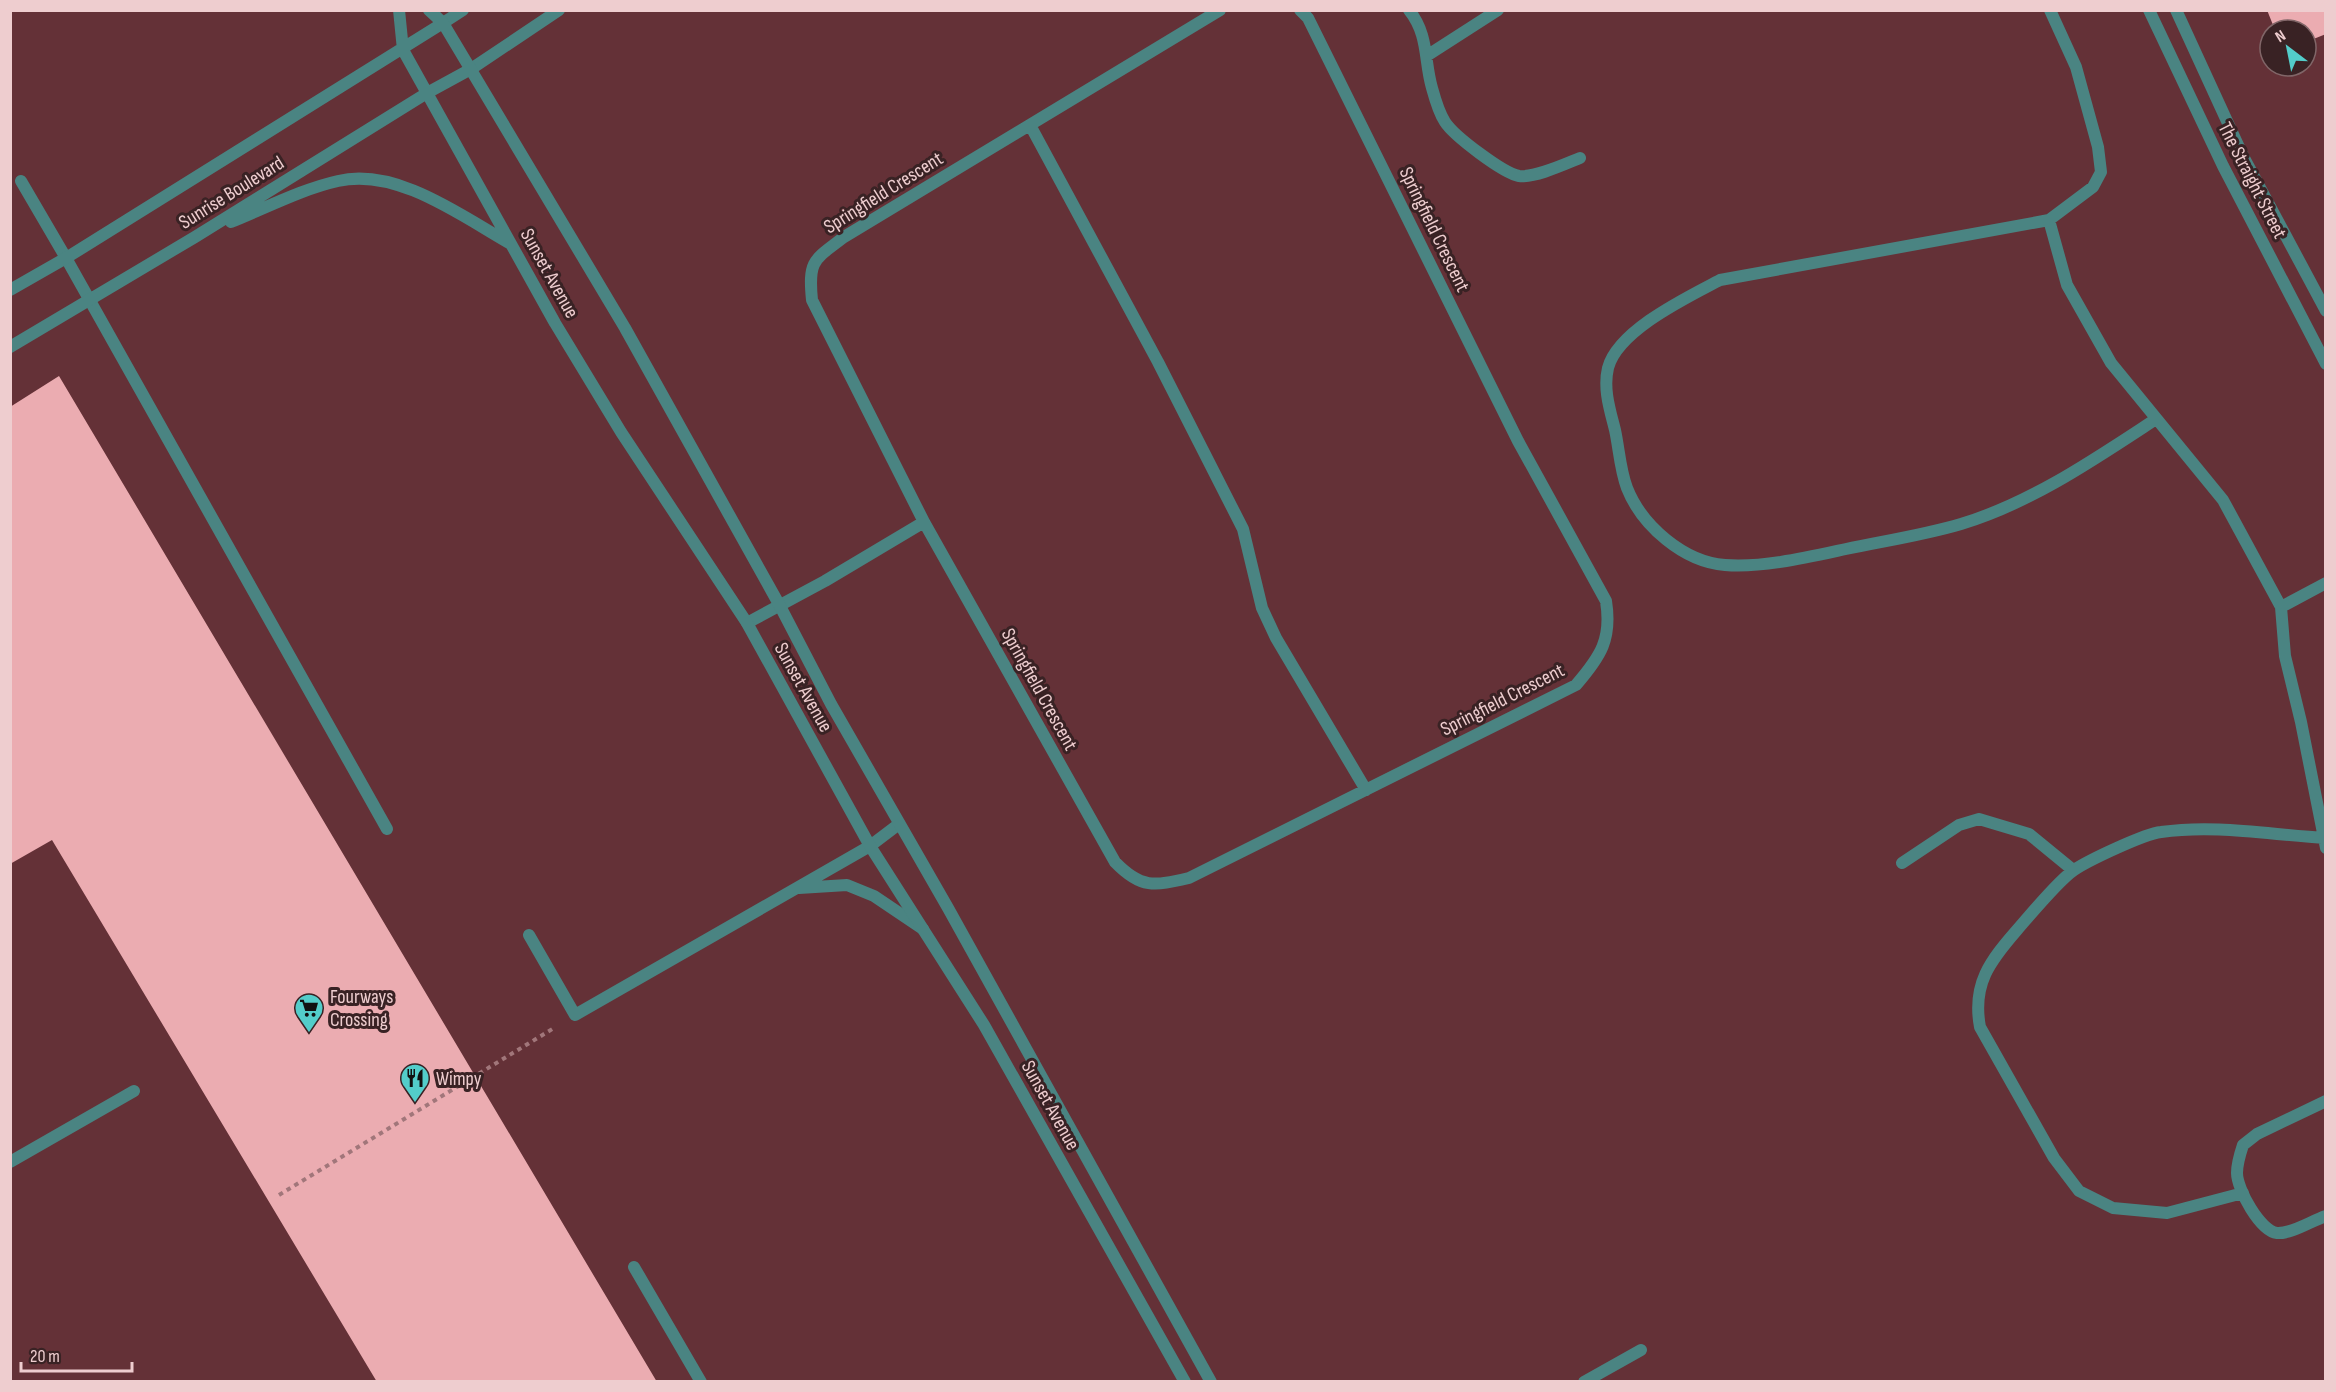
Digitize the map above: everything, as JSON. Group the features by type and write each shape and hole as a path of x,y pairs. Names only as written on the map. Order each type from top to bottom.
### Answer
{"street":[{"name":"Sunset Avenue","path":"399,10 403,50 555,323 621,432 747,623 870,846 984,1025 1185,1382"},
{"name":"Sunset Avenue","path":"429,10 443,23 625,328 780,606 831,704 1211,1382"},
{"name":"Sunrise Boulevard","path":"10,290 66,258 403,50 463,10"},
{"name":"Sunrise Boulevard","path":"10,347 195,237 427,93 471,69 559,10"},
{"name":"Springfield Crescent","path":"1220,10 844,237 822,254 810,274 812,300 924,522 1115,862 1140,883 1163,884 1189,878 1576,685 1592,667 1604,647 1609,622 1606,601 1518,441 1308,18 1300,10"},
{"path":"1409,10 1416,19 1428,55 1431,87 1446,124 1497,166 1519,176 1544,172 1580,158"},
{"path":"1428,55 1498,10"},
{"path":"2050,10 2076,67 2098,147 2101,172 2093,187 2049,220 1720,280 1672,306 1631,335 1618,350 1608,367 1606,392 1627,487 1644,517 1666,539 1689,555 1725,566 1789,561 1961,524 2014,503 2089,463 2156,419"},
{"name":"The Straight Street","path":"2149,10 2223,166 2325,364"},
{"name":"The Straight Street","path":"2176,10 2243,156 2325,311"},
{"path":"1030,125 1158,362 1243,529 1262,608 1276,638 1366,790"},
{"path":"195,237 339,180 372,179 405,186 512,245"},
{"path":"21,181 387,829"},
{"path":"2049,220 2067,285 2111,363 2223,500 2281,607 2285,656 2325,841 2219,830 2159,832 2113,850 2073,870 2027,919 1995,956 1979,988 1976,1007 1980,1027 2054,1158 2079,1191 2113,1209 2167,1213 2243,1193"},
{"path":"747,623 924,522"},
{"path":"2281,607 2325,583"},
{"path":"1902,863 1959,825 1979,819 2029,834 2073,870"},
{"path":"529,935 575,1015 870,846 899,824"},
{"path":"796,888 847,885 874,896 924,930"},
{"path":"10,1162 134,1091"},
{"path":"2325,1101 2257,1134 2243,1145 2237,1175 2243,1193 2261,1225 2267,1230 2284,1233 2325,1216"},
{"path":"634,1267 701,1382"},
{"path":"1584,1382 1641,1350"}],"path":[{"path":"279,1195 575,1015"}],"building":[{"path":"2267,10 2326,10 2326,34 2318,37 2318,18 2270,18"},
{"name":"Fourways Crossing","path":"59,376 657,1382 377,1382 52,840 10,864 10,407"}],"place":[{"name":"Fourways Crossing","path":"309,1034"},
{"name":"Wimpy","path":"415,1104"}]}
